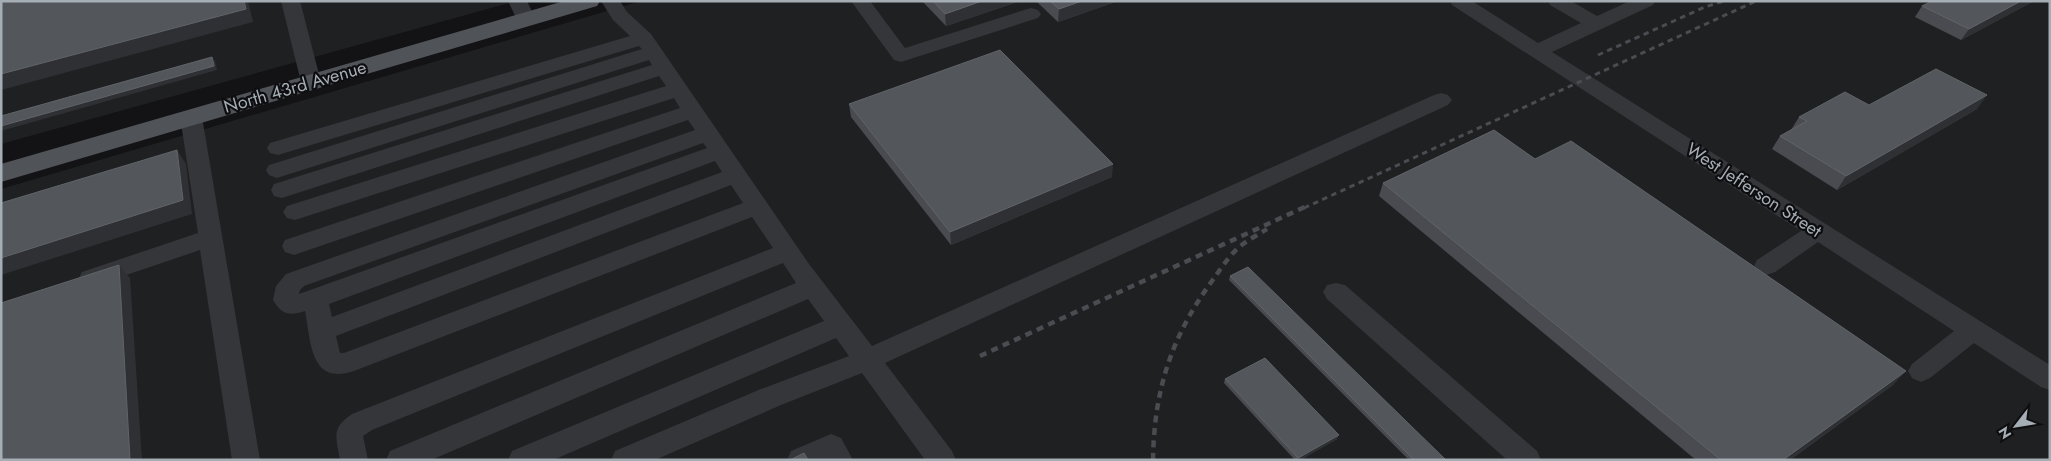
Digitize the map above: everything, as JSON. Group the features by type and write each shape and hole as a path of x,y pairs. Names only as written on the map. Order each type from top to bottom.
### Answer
{"main road":[{"name":"North 43rd Avenue","path":"1,173 311,82 522,10 589,1"}],"street":[{"path":"290,1 311,82"},
{"path":"610,1 620,16 654,53 787,252 942,460"},
{"path":"860,1 901,56 1031,14"},
{"name":"West Jefferson Street","path":"1459,1 2050,379"},
{"path":"1557,1 1596,24"},
{"path":"1537,51 1646,1"},
{"path":"278,148 654,53"},
{"path":"280,180 654,53"},
{"path":"295,212 679,89"},
{"path":"624,460 771,397 867,360 1441,100"},
{"path":"294,246 694,111"},
{"path":"190,117 186,153 210,238 246,460"},
{"path":"714,142 295,280 288,286 286,300 291,306 315,299 328,359 332,363 345,364 757,206"},
{"path":"322,332 736,175"},
{"path":"1766,266 1818,231"},
{"path":"74,284 210,238"},
{"path":"354,460 349,434 352,429 362,422 787,252"},
{"path":"400,460 812,287"},
{"path":"1336,292 1527,460"},
{"path":"522,460 841,325"},
{"path":"1921,371 1973,330"},
{"path":"801,460 831,446 838,460"}],"shaded area":[{"path":"1,1 516,1 1,144"},
{"path":"641,1 2050,1 2050,460 1,460 1,189"}],"building":[{"path":"1,1 244,1 246,9 1,74"},
{"path":"933,1 982,1 945,14"},
{"path":"1050,1 1082,1 1059,9"},
{"path":"1932,1 2021,1 1969,29 1922,6"},
{"path":"1000,50 1113,164 950,232 849,104"},
{"path":"212,57 214,66 1,126 1,116"},
{"path":"1936,69 1987,95 1846,176 1780,136 1807,121 1799,117 1845,92 1869,105"},
{"path":"1494,130 1535,159 1571,141 1906,371 1783,460 1721,460 1383,183"},
{"path":"177,150 183,200 1,258 1,203"},
{"path":"119,265 130,460 1,460 1,303"},
{"path":"1248,267 1446,460 1414,460 1230,276"},
{"path":"1265,358 1339,435 1298,458 1225,379"},
{"path":"804,453 808,460 790,460"}],"railway":[{"path":"1598,55 1705,7 1724,1"},
{"path":"1304,208 1756,1"},
{"path":"980,356 1307,206"},
{"path":"1153,460 1154,435 1161,388 1176,344 1186,323 1198,302 1231,255 1245,242 1267,229"}]}
